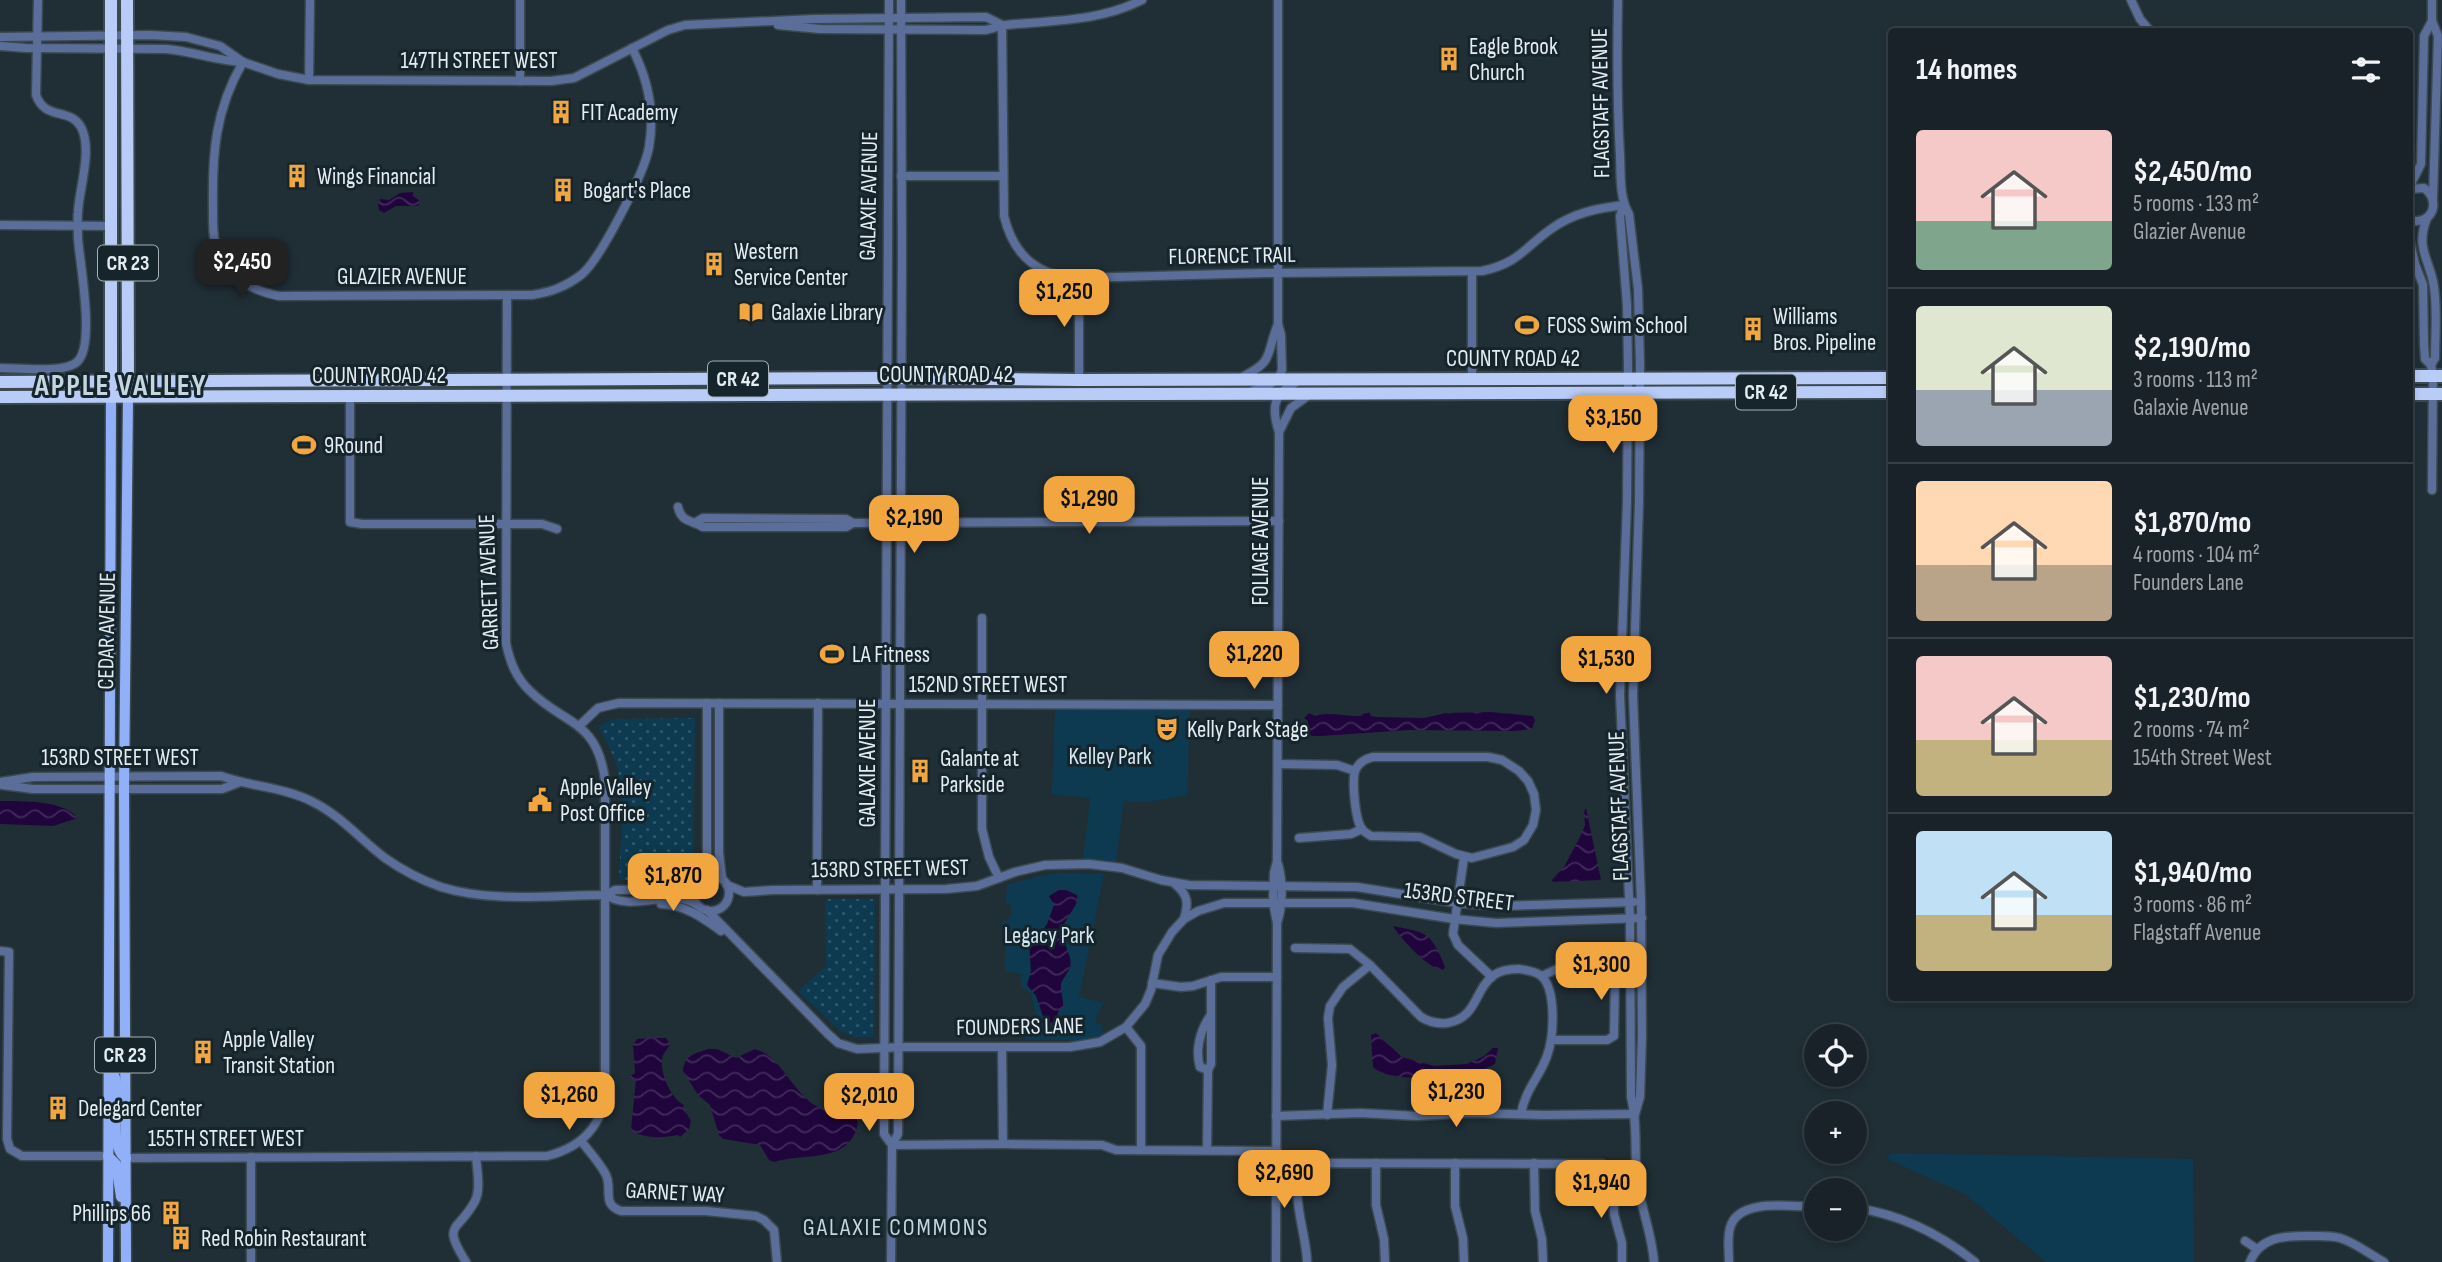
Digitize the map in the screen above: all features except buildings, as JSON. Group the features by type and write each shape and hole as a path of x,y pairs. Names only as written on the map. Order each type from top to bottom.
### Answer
{"highway":[{"name":"CEDAR AVENUE","path":"111,0 111,398"},
{"name":"CEDAR AVENUE","path":"127,0 128,398"},
{"path":"2413,376 2435,373"},
{"name":"COUNTY ROAD 42","path":"0,382 886,378 1472,379 1888,392"},
{"name":"COUNTY ROAD 42","path":"0,397 1241,393 1274,396 1888,378"},
{"path":"2413,394 2437,394"}],"main road":[{"name":"CEDAR AVENUE","path":"108,1262 112,776 111,398"},
{"name":"CEDAR AVENUE","path":"126,1262 124,777 128,398"},
{"path":"109,1067 116,1079 118,1150 126,1158"},
{"path":"108,1156 116,1164 126,1232"}],"street":[{"path":"0,368 62,369 78,361 85,346 84,277 77,215 83,183 84,135 75,120 51,112 38,101 35,90 38,0"},
{"path":"309,79 310,0"},
{"path":"520,0 520,81"},
{"name":"GALAXIE AVENUE","path":"889,0 884,1134 892,1145"},
{"name":"GALAXIE AVENUE","path":"891,1262 892,1145 898,1134 901,0"},
{"name":"147TH STREET WEST","path":"747,22 814,29 985,30 1002,25 1079,20 1103,15 1142,0"},
{"path":"1241,393 1264,387 1277,379 1282,370 1277,273 1278,0"},
{"name":"FLAGSTAFF AVENUE","path":"1618,0 1618,116 1624,205 1629,214 1638,289 1620,695 1630,919 1630,1097 1635,1114 1638,1184 1654,1262"},
{"path":"2131,0 2148,28"},
{"path":"2413,181 2421,164 2424,36 2432,21 2436,4"},
{"name":"147TH STREET WEST","path":"0,37 186,37 220,46 243,62 278,74 309,79 551,81 574,78 668,30 685,25 986,17 1002,25"},
{"path":"2432,21 2438,36 2436,201 2421,240 2432,281 2437,394 2432,490"},
{"name":"FLORENCE TRAIL","path":"1002,25 1004,216 1014,243 1036,267 1057,276 1079,278 1472,272 1509,262 1551,229 1576,215 1624,205"},
{"name":"147TH STREET WEST","path":"0,46 176,50 223,61 243,62"},
{"path":"508,295 549,292 565,286 581,274 599,253 639,176 649,147 651,114 646,83 632,48"},
{"name":"GLAZIER AVENUE","path":"243,62 217,127 212,158 214,239 221,260 236,278 256,291 279,296 508,295"},
{"path":"901,176 1003,176"},
{"path":"2413,188 2424,188 2436,201"},
{"path":"2413,221 2419,222 2442,215"},
{"path":"0,225 111,226"},
{"path":"2413,258 2423,285 2425,359 2435,373"},
{"path":"1472,272 1472,379"},
{"path":"1079,278 1079,380"},
{"name":"GARRETT AVENUE","path":"326,1157 547,1156 566,1150 591,1131 601,1115 605,1097 604,773 594,746 579,726 531,692 517,675 505,636 508,295"},
{"path":"1237,379 1257,370 1268,359 1278,324"},
{"path":"1274,396 1301,379 1282,359"},
{"name":"FLAGSTAFF AVENUE","path":"1634,385 1640,482 1633,695 1642,901 1640,1097 1635,1114"},
{"path":"1279,432 1291,408 1312,393"},
{"path":"350,395 350,522 542,524 557,529"},
{"name":"FOLIAGE AVENUE","path":"1274,396 1279,432 1277,861 1281,873 1277,885 1276,1262"},
{"path":"678,507 683,519 695,523 703,518 846,519 853,523 1279,521"},
{"path":"982,618 982,829 989,857 999,878"},
{"path":"707,703 707,858 693,892 703,908 718,909 726,901 728,890 724,882 719,844 719,703"},
{"path":"817,890 818,703"},
{"name":"152ND STREET WEST","path":"579,726 595,710 610,704 1279,705"},
{"path":"1373,757 1488,757 1513,766 1524,776 1534,794 1536,817 1529,834 1513,847 1480,856 1464,857 1407,835 1376,837 1362,829 1356,803 1355,771 1362,761 1373,757"},
{"path":"1278,764 1332,764 1355,771"},
{"name":"153RD STREET WEST","path":"0,783 33,776 221,776 288,792 313,802 343,821 398,867 443,887 493,895 606,895 615,890 666,889 699,880"},
{"name":"153RD STREET WEST","path":"0,783 33,789 222,789 240,782"},
{"path":"1299,838 1351,834 1362,829"},
{"path":"1464,857 1453,934 1458,945 1492,976"},
{"name":"153RD STREET WEST","path":"724,882 744,892 967,888 1045,865 1089,864 1122,868 1175,884 1277,885"},
{"path":"699,880 712,875 724,882"},
{"path":"1175,884 1187,897 1188,906 1184,919"},
{"name":"153RD STREET","path":"1277,885 1372,888 1457,902 1519,906 1642,901"},
{"name":"153RD STREET WEST","path":"606,895 615,901 652,902 680,898 691,900 703,908"},
{"name":"FOUNDERS LANE","path":"652,902 687,908 735,940"},
{"name":"153RD STREET","path":"1277,902 1367,904 1454,919 1525,923 1642,918"},
{"name":"FOUNDERS LANE","path":"703,908 838,1043 857,1049 1086,1046 1110,1038 1126,1027 1145,1004 1162,947 1184,919 1206,907 1224,903 1277,902"},
{"path":"1295,948 1350,949 1370,965 1421,1017 1442,1024 1456,1021 1467,1014 1492,976 1521,969 1542,976 1550,985 1551,1040 1547,1057 1526,1094 1521,1114"},
{"path":"0,951 9,951 4,1080 7,1139 13,1153 27,1156 108,1156"},
{"path":"1327,1115 1332,1065 1328,1018 1330,1006 1343,987 1370,965"},
{"path":"1542,976 1554,968 1606,967 1611,968 1615,975 1614,1036 1607,1040 1551,1040"},
{"path":"1153,983 1181,987 1221,977 1277,978"},
{"path":"1207,1150 1211,980"},
{"path":"1208,1070 1200,1067 1198,1063 1199,1042 1203,1027 1210,1016"},
{"path":"1126,1027 1141,1046 1141,1150"},
{"path":"1002,1047 1003,1144"},
{"path":"1276,1116 1370,1113 1417,1116 1471,1113 1635,1114"},
{"name":"GARNET WAY","path":"581,1141 606,1174 609,1202 614,1208 621,1211 706,1211 761,1218 774,1230 777,1262"},
{"path":"892,1145 1102,1145 1116,1150 1277,1150"},
{"path":"466,1262 454,1243 452,1234 476,1199 476,1156"},
{"path":"251,1157 251,1262"},
{"name":"155TH STREET WEST","path":"126,1158 326,1157"},
{"path":"1307,1262 1307,1246 1299,1209 1300,1170 1312,1163 1598,1163 1608,1167 1613,1177 1614,1214 1622,1242 1622,1262"},
{"path":"1376,1163 1376,1205 1384,1239 1385,1262"},
{"path":"1455,1163 1455,1206 1463,1238 1464,1262"},
{"path":"1534,1163 1535,1211 1542,1239 1543,1262"},
{"path":"1729,1262 1729,1230 1742,1212 1758,1207 1804,1207"},
{"path":"1867,1210 1920,1227 1975,1262"},
{"path":"2250,1262 2257,1249 2273,1239 2282,1236 2323,1235 2345,1240 2365,1257 2384,1262"},
{"path":"2245,1241 2257,1249"}],"green space":[{"name":"Kelley Park","path":"1055,709 1190,710 1187,795 1148,802 1124,801 1116,863 1083,860 1090,798 1052,794"},
{"path":"695,718 693,870 667,880 619,880 622,811 620,783 614,758 599,726 613,719"},
{"name":"Legacy Park","path":"1055,873 1104,874 1079,997 1104,1003 1097,1013 1096,1024 1101,1024 1104,1035 1095,1039 1069,1042 1026,1040 1026,1033 1039,1029 1031,993 1021,987 1021,974 1005,971 1005,927 1001,927 1003,920 1007,921 1011,916 1011,905 1006,904 1007,884"},
{"path":"825,899 875,899 874,1037 856,1037 840,1031 798,991 826,966"},
{"path":"1890,1153 2193,1159 2194,1262 2046,1262 1965,1194 1887,1159"}],"water":[{"path":"413,192 413,196 420,201 418,206 396,206 384,213 379,210 380,199 389,200 400,193"},
{"path":"1368,710 1371,716 1377,717 1424,718 1446,713 1491,712 1533,716 1535,720 1532,729 1515,731 1409,730 1312,736 1308,732 1308,721 1304,718 1309,713 1315,716 1361,716"},
{"path":"0,801 53,805 72,812 78,818 53,826 0,824"},
{"path":"1586,808 1601,880 1550,882 1564,867 1581,835 1585,825"},
{"path":"1059,890 1077,895 1075,907 1063,930 1071,962 1061,984 1063,1007 1058,1012 1057,1021 1046,1025 1036,996 1027,985 1031,971 1029,944 1047,924 1054,905 1049,896"},
{"path":"1393,926 1414,930 1432,940 1445,967 1443,970 1423,959"},
{"path":"1376,1033 1402,1057 1434,1066 1467,1064 1493,1048 1498,1048 1495,1064 1460,1076 1419,1078 1391,1075 1373,1067 1371,1035"},
{"path":"666,1038 670,1044 662,1059 663,1072 671,1092 684,1105 691,1121 689,1129 680,1137 647,1136 631,1130 636,1079 631,1079 630,1076 635,1073 633,1045 637,1039"},
{"path":"708,1049 717,1049 736,1058 755,1049 765,1053 816,1106 854,1112 858,1122 855,1133 841,1149 831,1153 774,1162 769,1160 760,1145 723,1139 719,1135 710,1105 698,1095 683,1071 688,1058"}],"place":[{"name":"Eagle Brook Church","path":"1449,59"},
{"name":"FIT Academy","path":"561,112"},
{"name":"Wings Financial","path":"297,176"},
{"name":"Bogart's Place","path":"563,190"},
{"name":"Western Service Center","path":"714,264"},
{"name":"Galaxie Library","path":"751,312"},
{"name":"FOSS Swim School","path":"1527,325"},
{"name":"Williams Bros. Pipeline","path":"1753,329"},
{"name":"9Round","path":"304,445"},
{"name":"LA Fitness","path":"832,654"},
{"name":"Kelly Park Stage","path":"1167,729"},
{"name":"Galante at Parkside","path":"920,771"},
{"name":"Apple Valley Post Office","path":"540,800"},
{"name":"Apple Valley Transit Station","path":"203,1052"},
{"name":"Delegard Center","path":"58,1108"},
{"name":"Phillips 66","path":"171,1213"},
{"name":"Red Robin Restaurant","path":"181,1238"}],"district":[{"name":"APPLE VALLEY","path":"121,385"},
{"name":"GALAXIE COMMONS","path":"896,1227"}]}
